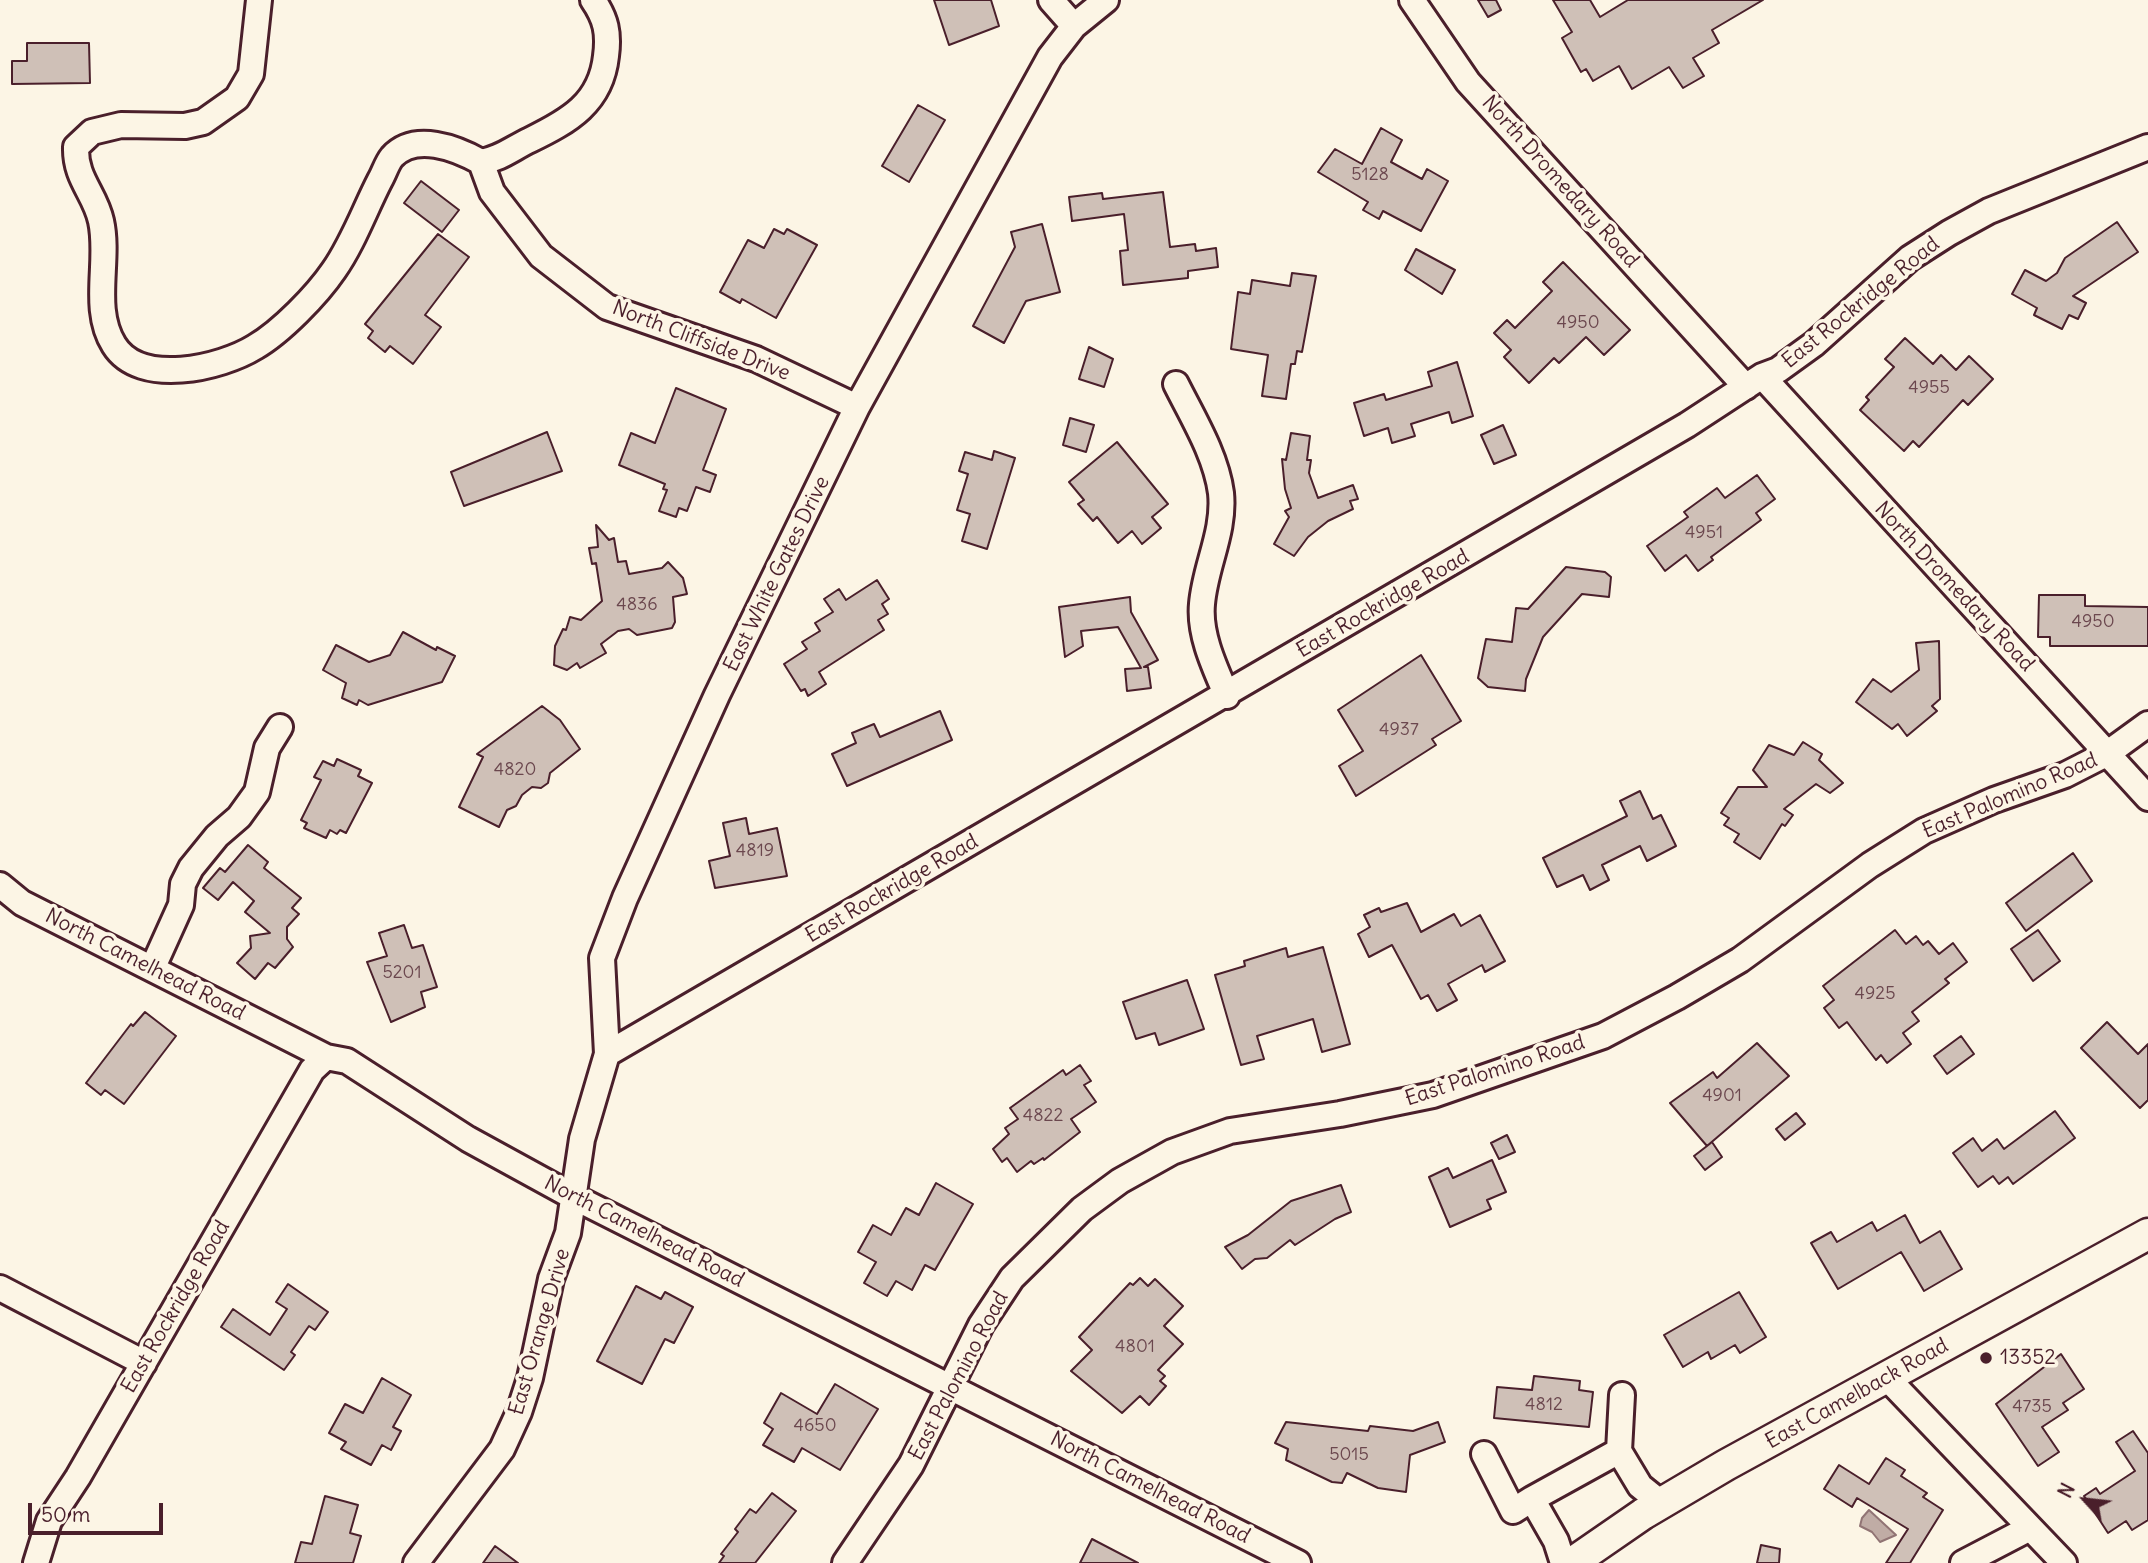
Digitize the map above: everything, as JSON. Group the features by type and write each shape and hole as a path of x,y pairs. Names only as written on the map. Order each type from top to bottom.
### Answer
{"main road":[{"name":"East Camelback Road","path":"1572,1563 1661,1503 2148,1234"}],"street":[{"path":"259,0 251,74 237,98 203,122 185,126 121,125 92,132 76,147 76,166 100,218 105,246 102,318 114,346 130,360 153,369 174,371 219,363 254,348 276,333 334,270 392,157 410,145 461,151 481,162 496,159 555,129 596,92 604,80 609,36 605,17 593,0"},
{"path":"1051,0 1074,26"},
{"name":"East White Gates Drive","path":"572,1196 582,1139 607,1054 602,958 625,898 717,695 857,407 1051,57 1074,26 1106,0"},
{"name":"North Dromedary Road","path":"1412,0 1443,50 1468,82 2148,797"},
{"name":"East Rockridge Road","path":"607,1054 1227,696 1778,370 1814,345 1910,258 1949,233 1989,211 2148,148"},
{"name":"North Cliffside Drive","path":"481,162 492,192 541,256 607,307 756,359 857,407"},
{"path":"1176,384 1200,433 1221,491 1221,520 1202,602 1202,626 1227,696"},
{"name":"East Palomino Road","path":"845,1563 911,1465 981,1325 1012,1278 1082,1209 1120,1181 1172,1152 1230,1131 1340,1114 1433,1095 1603,1036 1740,960 1870,865 1924,831 1994,800 2066,775 2108,753 2148,724"},
{"path":"153,967 181,905 213,859 258,814 268,797 285,751 280,727 267,748 257,792 239,817 217,836 191,869 183,884 181,905"},
{"name":"North Camelhead Road","path":"0,885 22,903 326,1056 347,1061 458,1133 572,1196 1298,1563"},
{"name":"East Rockridge Road","path":"36,1563 49,1521 144,1363 312,1070 326,1056"},
{"name":"East Orange Drive","path":"416,1563 480,1482 502,1448 519,1412 530,1378 551,1279 568,1233 572,1196"},
{"path":"0,1288 144,1363"},
{"path":"1887,1378 2064,1563"},
{"path":"1622,1395 1619,1451 1640,1486 1661,1503"},
{"path":"1484,1454 1513,1511 1619,1451"},
{"path":"1532,1499 1556,1541 1563,1563"},
{"path":"1963,1563 2030,1528"}],"shaded area":[{"path":"1869,1510 1896,1535 1880,1542 1872,1532 1860,1526 1862,1518"}],"building":[{"path":"934,0 991,0 999,26 949,45"},
{"path":"1478,0 1496,0 1501,10 1488,17"},
{"path":"1553,0 1590,0 1600,17 1628,0 1763,0 1712,30 1719,43 1693,58 1704,76 1683,88 1669,67 1632,89 1619,66 1593,81 1586,69 1581,72 1562,38 1572,32"},
{"path":"27,43 89,43 90,83 12,84 12,61 27,61"},
{"path":"918,105 945,120 909,182 882,166"},
{"path":"1381,128 1402,140 1391,162 1422,179 1427,169 1448,181 1421,231 1383,211 1379,219 1363,210 1368,202 1318,172 1335,149 1362,164"},
{"path":"421,181 459,210 442,232 404,203"},
{"path":"1163,192 1170,247 1195,244 1196,251 1216,248 1218,267 1188,271 1188,278 1123,285 1120,251 1128,250 1124,214 1072,221 1069,197 1102,193 1103,199"},
{"path":"2117,222 2138,252 2073,296 2086,303 2078,319 2069,315 2062,329 2034,315 2037,308 2012,294 2025,270 2046,281 2057,273 2065,258"},
{"path":"1042,224 1060,292 1026,301 1004,343 973,326 1015,247 1011,232"},
{"path":"774,229 784,234 787,229 817,245 776,318 742,299 740,303 720,292 748,240 764,248"},
{"path":"438,234 469,257 425,315 441,327 413,364 390,346 385,352 368,338 373,331 365,324"},
{"path":"1416,249 1455,270 1442,294 1405,270"},
{"path":"1563,262 1630,330 1604,355 1586,337 1559,363 1554,358 1529,383 1504,357 1511,350 1494,333 1507,320 1515,328 1552,291 1543,282"},
{"path":"1292,273 1316,276 1302,352 1297,351 1295,364 1291,364 1286,399 1262,396 1268,355 1231,349 1238,292 1250,294 1252,280 1290,286"},
{"path":"1905,338 1933,364 1941,355 1956,370 1969,356 1993,379 1968,405 1963,400 1919,447 1913,441 1904,451 1860,410 1869,400 1866,397 1894,367 1885,359"},
{"path":"1089,347 1113,359 1104,387 1079,379"},
{"path":"1457,362 1473,416 1452,423 1449,412 1411,424 1415,436 1392,443 1388,428 1364,436 1354,403 1384,394 1386,400 1432,386 1428,372"},
{"path":"676,388 726,409 703,470 716,475 710,492 696,487 687,511 679,508 676,517 659,511 667,490 663,489 665,484 619,465 631,433 655,443"},
{"path":"1070,418 1094,425 1086,452 1063,445"},
{"path":"1503,425 1516,455 1494,464 1481,435"},
{"path":"547,432 562,471 464,506 451,472"},
{"path":"1291,433 1310,436 1307,460 1311,460 1309,473 1318,498 1353,485 1358,499 1350,501 1353,509 1328,521 1308,537 1294,556 1274,544 1289,517 1285,511 1291,508 1285,489 1282,459 1286,460"},
{"path":"1117,442 1168,504 1152,517 1161,528 1142,544 1132,531 1118,543 1097,517 1093,521 1078,504 1084,500 1069,482"},
{"path":"994,451 1015,458 987,549 962,541 970,514 957,510 968,474 959,471 965,452 992,460"},
{"path":"1757,475 1775,499 1756,513 1761,520 1711,557 1713,560 1698,571 1686,555 1665,571 1647,546 1688,517 1684,512 1717,488 1725,498"},
{"path":"596,525 609,540 614,538 618,562 626,561 629,574 662,568 668,562 683,578 687,594 673,597 675,622 672,628 637,635 629,629 618,631 601,644 606,653 580,668 577,663 567,670 554,665 555,646 563,629 566,630 570,617 581,620 602,601 596,563 592,564 589,548 598,547"},
{"path":"1566,567 1605,572 1611,577 1609,597 1582,594 1543,637 1526,679 1525,691 1488,687 1478,678 1486,639 1512,642 1516,608 1528,609"},
{"path":"877,580 889,599 882,604 888,614 878,620 884,630 819,672 826,684 808,696 805,689 801,691 784,664 807,649 802,642 820,631 815,623 833,612 824,599 839,589 846,600"},
{"path":"2039,595 2085,595 2085,606 2148,607 2148,646 2050,646 2050,637 2038,637"},
{"path":"1130,597 1131,612 1158,660 1144,667 1148,667 1151,688 1127,691 1125,669 1141,668 1118,627 1081,631 1083,646 1065,657 1059,607"},
{"path":"403,632 436,650 437,647 455,656 442,682 368,705 359,700 357,705 342,698 346,683 323,670 336,645 369,662 390,655"},
{"path":"1939,641 1940,699 1932,706 1937,711 1907,736 1898,724 1892,729 1856,702 1873,679 1891,692 1919,670 1916,643"},
{"path":"1421,655 1461,721 1432,739 1436,745 1356,796 1339,766 1363,751 1338,710"},
{"path":"542,706 560,720 580,749 550,773 548,783 541,788 532,787 522,795 516,806 507,810 499,827 459,807 483,757 477,754"},
{"path":"940,711 952,740 847,786 832,754 856,743 852,733 874,724 880,737"},
{"path":"1803,742 1822,754 1819,760 1843,783 1830,793 1816,784 1784,809 1793,815 1785,826 1782,824 1760,859 1734,842 1739,834 1724,825 1729,818 1721,813 1738,787 1767,787 1753,770 1769,745 1794,755"},
{"path":"337,759 361,770 358,776 372,783 346,833 340,830 337,834 330,830 326,838 304,828 307,823 301,820 321,780 314,777 323,761 334,766"},
{"path":"1640,791 1653,819 1661,815 1676,846 1647,861 1640,846 1602,865 1609,880 1590,890 1583,875 1557,887 1543,858 1627,816 1620,801"},
{"path":"746,818 749,834 777,828 787,876 715,888 709,861 730,856 723,823"},
{"path":"248,845 268,862 264,868 301,898 292,908 299,914 287,927 287,939 293,947 275,968 268,963 255,979 237,963 251,948 250,936 270,933 245,912 254,901 233,882 218,900 203,888 220,868 225,872"},
{"path":"2073,853 2092,881 2026,931 2006,903"},
{"path":"1407,903 1421,932 1454,914 1461,926 1480,915 1505,961 1485,972 1482,965 1448,984 1457,1000 1437,1011 1428,995 1421,999 1392,945 1369,957 1358,934 1370,927 1364,915 1379,908 1381,912"},
{"path":"404,925 412,948 423,945 437,987 421,992 425,1007 391,1022 367,962 387,956 379,933"},
{"path":"1895,930 1906,944 1916,936 1923,945 1928,941 1939,954 1953,943 1967,962 1945,979 1949,983 1912,1012 1919,1021 1903,1033 1911,1044 1887,1063 1881,1055 1876,1060 1847,1022 1839,1028 1824,1008 1834,1000 1823,986"},
{"path":"2038,930 2060,961 2033,981 2011,949"},
{"path":"1323,947 1350,1044 1322,1052 1313,1019 1257,1036 1264,1059 1241,1065 1215,975 1245,966 1244,961 1286,948 1288,957"},
{"path":"1187,980 1204,1029 1159,1045 1155,1033 1136,1039 1123,1002"},
{"path":"145,1012 176,1036 124,1104 105,1090 101,1095 86,1083 131,1024 133,1026"},
{"path":"2107,1022 2138,1054 2148,1044 2148,1100 2140,1108 2081,1048"},
{"path":"1961,1036 1974,1054 1947,1074 1934,1056"},
{"path":"1757,1043 1789,1076 1707,1146 1670,1103 1713,1072 1717,1078"},
{"path":"1080,1065 1091,1081 1084,1085 1096,1102 1071,1119 1080,1132 1044,1160 1043,1158 1034,1164 1031,1161 1017,1172 1007,1158 1002,1162 993,1149 1009,1134 1005,1128 1018,1119 1010,1108 1063,1070 1066,1075"},
{"path":"2055,1111 2075,1138 2013,1184 2008,1177 1999,1184 1993,1176 1978,1187 1953,1153 1973,1138 1982,1151 1997,1139 2004,1149"},
{"path":"1796,1113 1805,1124 1785,1140 1776,1129"},
{"path":"1507,1135 1515,1152 1499,1159 1491,1143"},
{"path":"1712,1142 1722,1157 1705,1170 1694,1156"},
{"path":"1492,1160 1506,1192 1487,1200 1491,1209 1450,1227 1429,1177 1448,1168 1453,1178"},
{"path":"936,1183 973,1204 935,1270 925,1265 912,1290 896,1281 887,1296 864,1283 876,1262 858,1252 873,1225 891,1235 906,1208 919,1215"},
{"path":"1341,1185 1351,1212 1295,1245 1290,1240 1267,1258 1255,1259 1242,1269 1225,1247 1248,1235 1291,1201"},
{"path":"1905,1215 1920,1243 1940,1231 1962,1269 1924,1291 1901,1252 1838,1289 1811,1243 1831,1232 1837,1242 1872,1222 1877,1231"},
{"path":"1140,1278 1148,1286 1155,1279 1183,1306 1164,1326 1183,1344 1158,1370 1165,1376 1160,1381 1166,1386 1149,1405 1140,1396 1122,1413 1071,1371 1092,1350 1079,1337 1130,1283 1133,1285"},
{"path":"288,1284 328,1312 315,1330 309,1326 291,1352 295,1355 284,1370 221,1327 233,1309 270,1335 287,1309 276,1302"},
{"path":"636,1286 661,1299 665,1292 693,1307 674,1343 665,1339 642,1384 597,1361"},
{"path":"1739,1292 1766,1337 1740,1353 1735,1345 1711,1359 1708,1352 1683,1367 1664,1335"},
{"path":"2061,1354 2084,1389 2063,1403 2068,1410 2042,1427 2059,1452 2038,1466 1996,1404"},
{"path":"1534,1376 1580,1381 1579,1390 1593,1392 1589,1427 1494,1418 1497,1387 1532,1390"},
{"path":"382,1378 411,1395 393,1427 401,1431 391,1450 382,1445 371,1465 341,1449 346,1442 329,1433 345,1404 363,1413"},
{"path":"835,1384 878,1409 840,1470 802,1448 794,1462 763,1445 773,1429 764,1423 781,1393 817,1414"},
{"path":"1286,1422 1368,1431 1370,1426 1413,1431 1438,1422 1445,1442 1410,1455 1406,1492 1378,1488 1347,1473 1342,1483 1332,1482 1286,1460 1288,1449 1275,1443"},
{"path":"2133,1431 2148,1453 2148,1520 2132,1530 2126,1521 2108,1533 2084,1496 2096,1488 2100,1494 2135,1471 2116,1442"},
{"path":"1886,1458 1905,1470 1901,1476 1927,1493 1923,1497 1943,1510 1910,1563 1886,1563 1908,1529 1857,1498 1852,1507 1824,1489 1839,1465 1869,1484"},
{"path":"772,1493 796,1511 755,1563 719,1563 724,1556 721,1554 738,1532 735,1529 750,1509 756,1513"},
{"path":"325,1496 358,1505 350,1533 361,1536 353,1563 295,1563 301,1542 312,1544"},
{"path":"1092,1539 1138,1563 1080,1563"},
{"path":"1761,1545 1780,1549 1779,1563 1757,1563"},
{"path":"495,1546 518,1563 483,1563"}],"place":[{"name":"13352","path":"1986,1358"}]}
